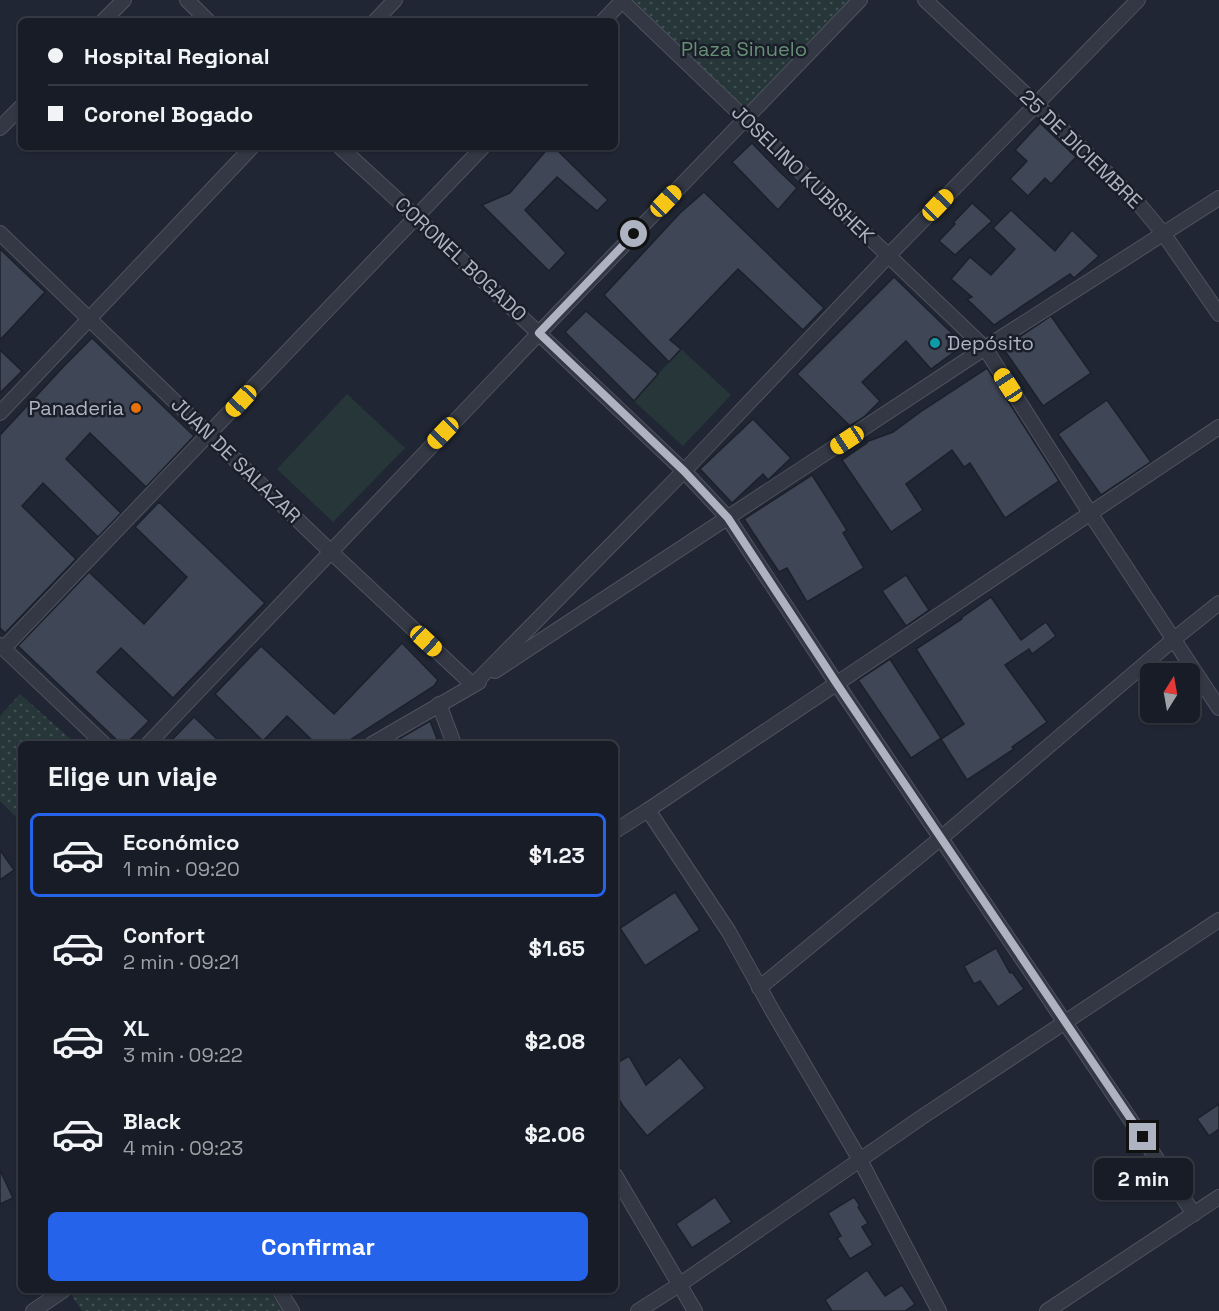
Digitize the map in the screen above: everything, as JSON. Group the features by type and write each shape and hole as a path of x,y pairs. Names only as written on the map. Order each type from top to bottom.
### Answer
{"street":[{"path":"107,18 124,0"},
{"path":"187,0 205,18"},
{"path":"378,18 395,0"},
{"path":"151,741 330,551 861,0"},
{"name":"25 DE DICIEMBRE","path":"925,0 1138,203 1163,233 1219,314"},
{"path":"473,686 684,471 888,256 1138,0"},
{"path":"606,18 622,1"},
{"name":"JOSELINO KUBISHEK","path":"622,1 985,348 1090,513 1219,708"},
{"path":"0,128 18,109"},
{"path":"0,412 249,150"},
{"name":"CORONEL BOGADO","path":"343,150 684,471 728,518 1194,1214"},
{"path":"101,741 2,646 209,434 480,150"},
{"path":"377,741 473,686 985,348 1219,198"},
{"name":"JUAN DE SALAZAR","path":"0,233 473,686"},
{"path":"618,829 1219,427"},
{"path":"759,988 1219,603"},
{"path":"439,704 453,741"},
{"path":"648,810 729,932 759,988 860,1160 939,1311"},
{"path":"638,1311 922,1117 1219,920"},
{"path":"618,1180 695,1311"},
{"path":"1047,1311 1219,1197"},
{"path":"33,1311 60,1293"},
{"path":"281,1293 292,1311"}],"green space":[{"name":"Plaza Sinuelo","path":"621,0 860,0 745,119"},
{"path":"681,349 731,395 683,446 634,401"},
{"path":"347,394 405,448 333,522 277,469"},
{"path":"20,694 73,741 18,741 18,819 0,801 0,716"},
{"path":"270,1293 282,1311 82,1311 71,1294"}],"building":[{"path":"1040,123 1076,157 1051,184 1045,178 1028,196 1010,179 1027,161 1015,150"},
{"path":"752,143 797,188 778,210 732,162"},
{"path":"546,150 557,150 608,200 597,211 557,177 525,210 566,253 549,271 482,205 510,193"},
{"path":"704,192 824,308 803,330 738,269 670,340 681,349 669,362 604,295 680,213"},
{"path":"972,203 992,221 955,255 939,241"},
{"path":"1011,210 1055,251 1072,230 1099,256 1074,278 1070,274 994,325 967,299 972,297 951,279 970,257 991,275 1015,249 993,228"},
{"path":"0,249 45,292 0,340"},
{"path":"894,277 964,345 931,369 906,341 862,382 880,401 864,417 850,426 797,374"},
{"path":"586,311 658,374 634,401 565,332"},
{"path":"1051,316 1091,373 1043,406 1003,348"},
{"path":"92,338 194,436 146,487 90,433 66,459 121,513 98,537 43,483 22,506 76,559 5,633 0,628 0,435"},
{"path":"0,350 22,371 0,393"},
{"path":"987,368 1059,481 1005,518 970,463 964,467 952,450 906,484 923,510 891,532 842,460 866,442 893,432"},
{"path":"1107,400 1151,462 1101,495 1058,434"},
{"path":"753,419 791,458 768,480 763,474 732,503 700,469"},
{"path":"812,475 847,530 843,533 864,568 807,602 787,568 779,572 744,519"},
{"path":"159,502 265,603 173,698 121,648 97,672 149,721 129,741 118,741 18,646 89,572 144,624 187,577 135,527"},
{"path":"906,575 929,610 906,626 882,591"},
{"path":"991,597 1021,640 1046,622 1056,636 1032,654 1029,649 1005,665 1047,722 1012,747 1014,749 967,780 941,739 964,724 916,649"},
{"path":"402,643 438,680 434,686 349,741 313,741 287,716 263,741 215,694 261,646 334,714"},
{"path":"890,659 941,738 911,758 858,680"},
{"path":"194,717 219,741 171,741"},
{"path":"430,721 438,741 395,741"},
{"path":"0,850 14,870 0,880"},
{"path":"675,892 700,930 645,966 620,928"},
{"path":"996,948 1010,973 1012,972 1024,989 998,1007 980,981 974,984 964,966"},
{"path":"629,1056 646,1085 680,1057 705,1088 647,1136 618,1098 618,1062"},
{"path":"1219,1104 1219,1129 1209,1136 1197,1119"},
{"path":"0,1170 13,1198 0,1204"},
{"path":"715,1197 732,1222 692,1248 676,1224"},
{"path":"854,1197 868,1223 862,1227 873,1245 850,1259 837,1238 841,1236 828,1213"},
{"path":"867,1270 885,1296 902,1285 915,1304 905,1311 832,1311 825,1300"}],"place":[{"name":"Depósito","path":"935,343"},
{"name":"Panaderia","path":"136,408"}],"route":[{"path":"634,234 539,333 684,471 728,518 837,684 1143,1137"}]}
